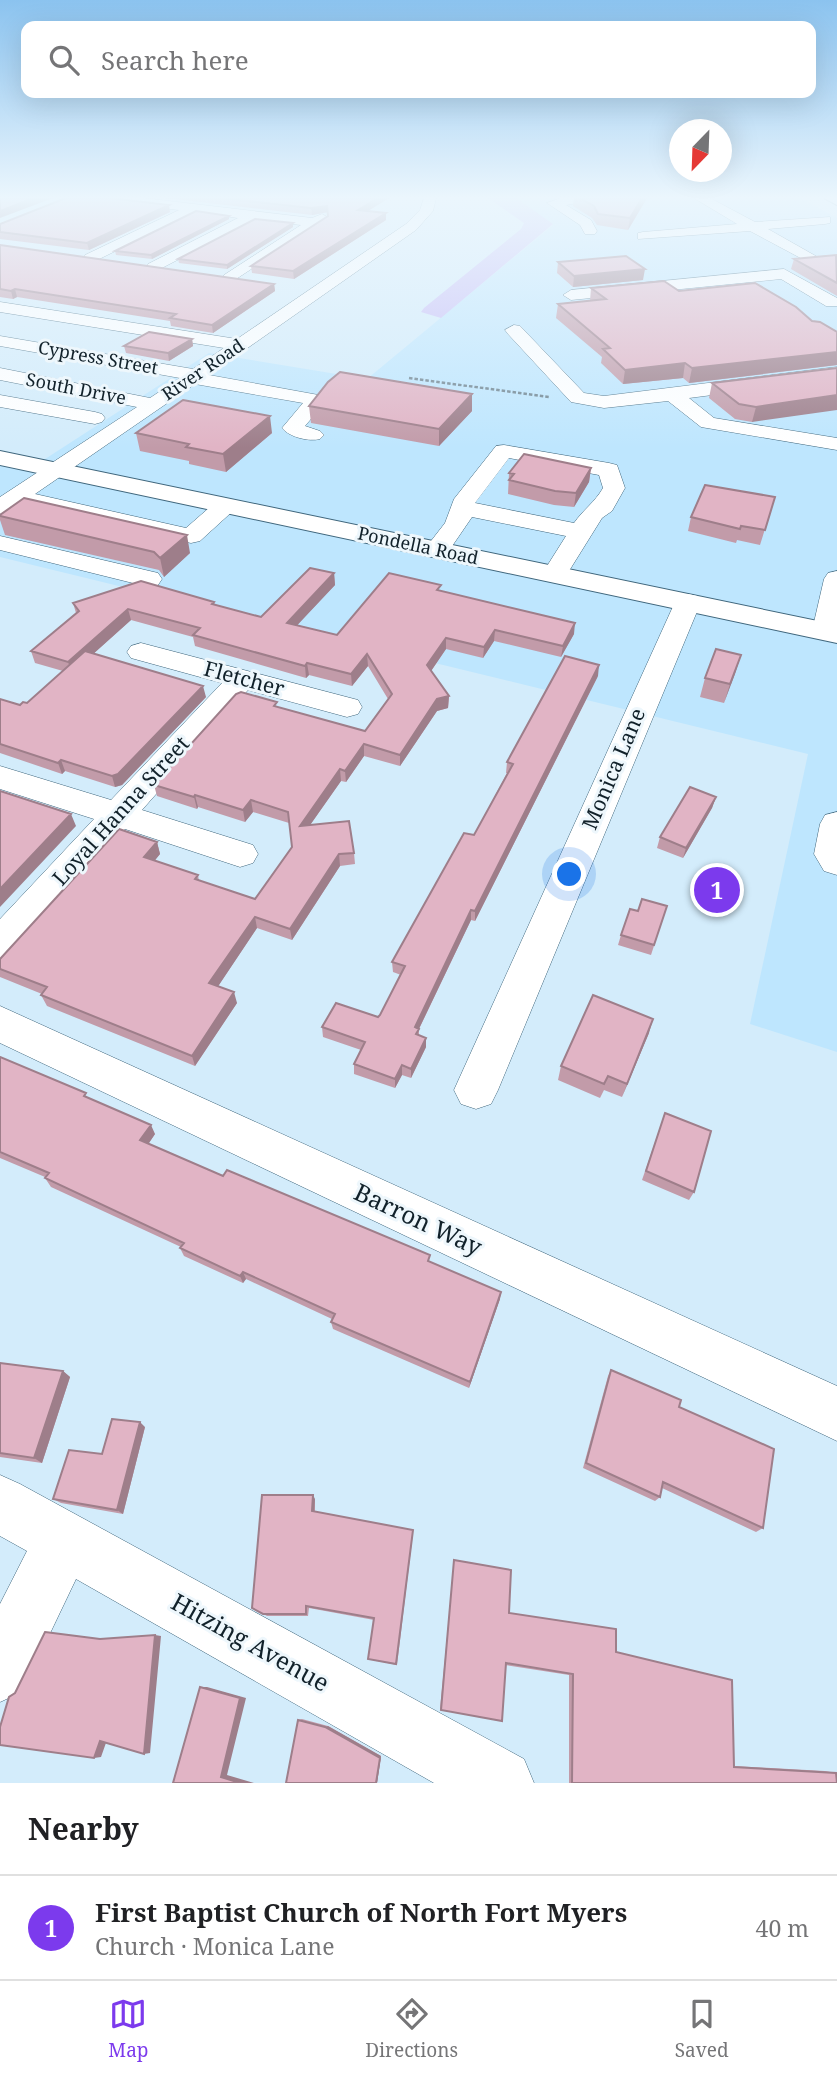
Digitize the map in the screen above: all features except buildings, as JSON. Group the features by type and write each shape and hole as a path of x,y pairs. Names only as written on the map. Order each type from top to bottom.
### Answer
{"main road":[{"name":"Pondella Road","path":"0,458 831,632"}],"street":[{"path":"251,281 256,282"},
{"name":"River Road","path":"8,502 333,281"},
{"path":"583,306 571,295 711,281"},
{"path":"793,281 831,311"},
{"path":"294,287 320,290"},
{"path":"776,287 831,311"},
{"path":"0,307 240,345"},
{"path":"534,328 514,330 578,398 604,402 837,373"},
{"name":"Cypress Street","path":"0,341 317,400 292,428 313,435"},
{"name":"South Drive","path":"0,374 152,404"},
{"path":"672,394 708,424 837,444"},
{"path":"0,401 123,424"},
{"path":"437,550 457,523 462,504 504,451 609,470 614,488 604,506 593,513 555,574"},
{"path":"8,502 191,536 226,505"},
{"path":"462,509 581,532"},
{"path":"0,543 149,579"},
{"path":"831,632 837,579"},
{"name":"Monica Lane","path":"476,1090 688,602"},
{"name":"Fletcher","path":"141,652 346,707"},
{"name":"Loyal Hanna Street","path":"0,944 242,678"},
{"path":"0,777 240,854"},
{"path":"837,824 832,854 837,862"},
{"name":"Barron Way","path":"0,1024 99,1073 837,1414"},
{"name":"Hitzing Avenue","path":"0,1504 500,1783"},
{"path":"0,1670 64,1540"}],"path":[{"path":"409,378 536,397 578,398"}],"shaded area":[{"path":"457,281 485,281 441,318 421,312"},
{"path":"485,281 837,281 837,627 42,461 209,353 367,379"},
{"path":"0,463 837,640 837,1052 750,1024 808,754 0,557"}],"place":[{"name":"First Baptist Church of North Fort Myers","path":"717,890"}]}
